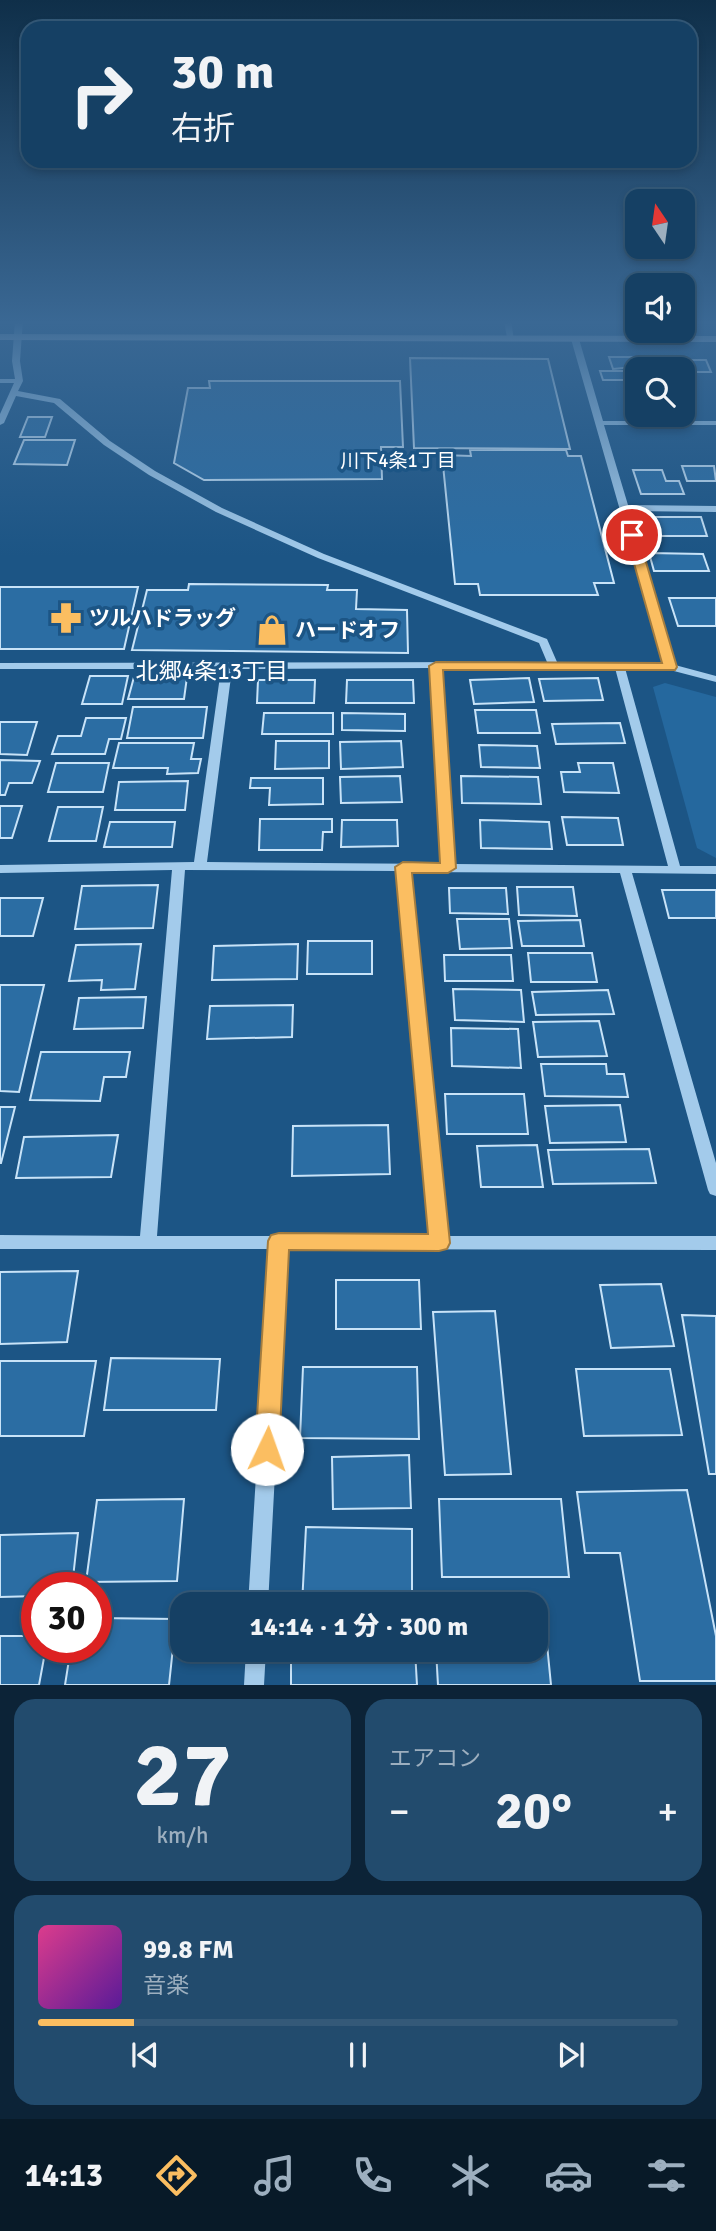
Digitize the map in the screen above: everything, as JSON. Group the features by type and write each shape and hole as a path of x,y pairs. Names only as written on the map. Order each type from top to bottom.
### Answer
{"street":[{"path":"0,423 11,399"},
{"path":"44,399 57,401 152,473 219,510 321,556 543,641 553,666"},
{"path":"593,399 670,667"},
{"path":"600,423 716,424"},
{"path":"625,508 716,509"},
{"path":"619,665 675,870"},
{"path":"0,666 619,665 670,667 716,679"},
{"path":"200,866 227,666"},
{"path":"436,666 448,868"},
{"path":"148,1241 179,866"},
{"path":"0,869 200,866 716,870"},
{"path":"403,867 439,1243"},
{"path":"625,869 716,1190"},
{"path":"259,1592 279,1241"},
{"path":"0,1242 716,1243"},
{"path":"254,1685 255,1662"}],"shaded area":[{"path":"665,683 716,697 716,858 697,848 653,687"}],"building":[{"path":"186,399 401,399 403,447 381,447 382,479 204,480 174,463"},
{"path":"412,399 558,399 570,449 414,448"},
{"path":"28,417 52,417 45,437 20,437"},
{"path":"24,440 75,440 67,465 14,464"},
{"path":"470,450 566,450 568,456 581,456 614,583 594,583 598,595 480,595 478,584 455,584 442,455 471,456"},
{"path":"682,466 714,466 716,481 687,481"},
{"path":"633,470 662,470 666,481 679,481 684,494 641,494"},
{"path":"650,517 701,517 707,536 656,536"},
{"path":"649,553 703,554 709,571 654,571"},
{"name":"ハードオフ","path":"189,584 328,585 327,590 357,590 356,609 407,610 408,653 132,650 147,590 188,590"},
{"name":"ツルハドラッグ","path":"0,587 138,587 124,649 0,649"},
{"path":"669,598 716,598 716,626 678,626"},
{"path":"90,676 128,676 122,704 82,704"},
{"path":"134,677 187,677 184,699 128,699"},
{"path":"529,678 534,702 474,704 470,680"},
{"path":"598,678 603,700 544,701 539,679"},
{"path":"258,680 315,680 314,703 257,703"},
{"path":"347,680 413,680 414,703 346,703"},
{"path":"133,707 207,707 203,738 127,738"},
{"path":"475,710 536,710 540,733 478,733"},
{"path":"264,713 333,713 333,734 262,734"},
{"path":"342,713 405,714 405,731 342,730"},
{"path":"86,718 126,718 121,739 109,739 105,754 52,754 58,736 81,736"},
{"path":"0,722 37,722 27,755 0,754"},
{"path":"620,723 625,743 556,744 552,724"},
{"path":"276,741 329,741 329,768 275,769"},
{"path":"401,741 403,767 341,769 340,742"},
{"path":"119,743 194,743 191,759 201,759 198,773 167,774 168,768 113,768"},
{"path":"479,745 537,746 540,768 481,767"},
{"path":"0,760 40,761 32,783 9,783 5,795 0,795"},
{"path":"56,763 109,763 103,792 48,792"},
{"path":"578,763 613,763 619,793 564,792 561,772 580,772"},
{"path":"400,776 402,802 341,803 340,777"},
{"path":"461,776 538,777 541,804 462,803"},
{"path":"251,778 323,778 323,804 269,805 270,788 250,788"},
{"path":"188,781 185,810 115,810 119,782"},
{"path":"0,806 22,806 12,838 0,838"},
{"path":"58,807 103,807 96,841 49,841"},
{"path":"562,817 618,818 623,845 567,845"},
{"path":"260,819 332,819 332,832 323,832 322,850 259,850"},
{"path":"342,820 397,820 398,846 341,847"},
{"path":"480,820 549,822 552,849 481,848"},
{"path":"110,822 175,822 172,847 104,847"},
{"path":"158,885 153,928 75,929 82,886"},
{"path":"517,887 573,887 577,916 519,915"},
{"path":"449,888 506,888 508,914 450,913"},
{"path":"662,890 716,890 716,918 669,918"},
{"path":"0,898 43,898 33,936 0,936"},
{"path":"457,919 509,919 512,948 460,949"},
{"path":"580,920 584,946 522,946 518,921"},
{"path":"308,941 372,941 372,974 307,974"},
{"path":"141,944 135,989 101,990 102,980 69,981 76,945"},
{"path":"298,944 297,979 212,980 214,946"},
{"path":"528,953 592,953 597,982 531,982"},
{"path":"444,955 511,955 513,981 445,981"},
{"path":"0,985 44,985 19,1092 0,1091"},
{"path":"453,989 521,990 524,1022 455,1020"},
{"path":"608,990 614,1014 536,1015 532,992"},
{"path":"146,997 143,1028 74,1029 79,998"},
{"path":"293,1005 292,1037 207,1039 210,1006"},
{"path":"599,1021 607,1056 538,1057 533,1022"},
{"path":"451,1028 518,1029 521,1068 452,1066"},
{"path":"41,1052 130,1052 126,1077 104,1077 100,1101 30,1100"},
{"path":"541,1064 606,1064 607,1074 624,1074 628,1097 545,1096"},
{"path":"445,1094 524,1094 528,1134 447,1134"},
{"path":"620,1105 626,1142 550,1143 545,1106"},
{"path":"0,1107 15,1107 1,1163 0,1163"},
{"path":"388,1125 390,1174 292,1176 293,1126"},
{"path":"118,1135 111,1177 16,1178 24,1137"},
{"path":"537,1145 543,1187 481,1187 477,1146"},
{"path":"649,1149 656,1183 553,1184 548,1150"},
{"path":"78,1271 67,1342 0,1344 0,1272"},
{"path":"336,1280 419,1280 421,1329 336,1329"},
{"path":"661,1284 674,1346 611,1348 600,1285"},
{"path":"495,1311 511,1474 445,1475 433,1312"},
{"path":"682,1315 716,1316 716,1474 709,1474"},
{"path":"111,1358 220,1359 216,1410 104,1410"},
{"path":"0,1361 96,1361 84,1436 0,1436"},
{"path":"303,1367 417,1367 419,1439 300,1438"},
{"path":"576,1369 670,1369 682,1435 584,1436"},
{"path":"409,1455 411,1508 333,1509 332,1457"},
{"path":"687,1490 716,1636 716,1681 640,1681 620,1553 585,1553 577,1492"},
{"path":"184,1499 177,1581 112,1582 112,1572 87,1572 97,1500"},
{"path":"439,1499 561,1499 569,1577 442,1577"},
{"path":"306,1527 412,1529 412,1592 303,1592"},
{"path":"78,1533 74,1572 21,1572 21,1596 0,1597 0,1535"},
{"path":"112,1618 170,1619 169,1685 65,1685 68,1663 112,1663"},
{"path":"0,1636 21,1636 21,1663 43,1663 39,1685 0,1685"},
{"path":"548,1654 551,1685 438,1685 437,1662 548,1662"},
{"path":"291,1662 416,1662 417,1685 291,1685"}],"place":[{"name":"ツルハドラッグ","path":"66,618"},
{"name":"ハードオフ","path":"272,630"}],"district":[{"name":"川下4条1丁目","path":"398,460"},
{"name":"北郷4条13丁目","path":"212,671"}],"route":[{"path":"267,1449 279,1241 439,1243 403,867 448,868 436,666 670,667 632,535"}]}
